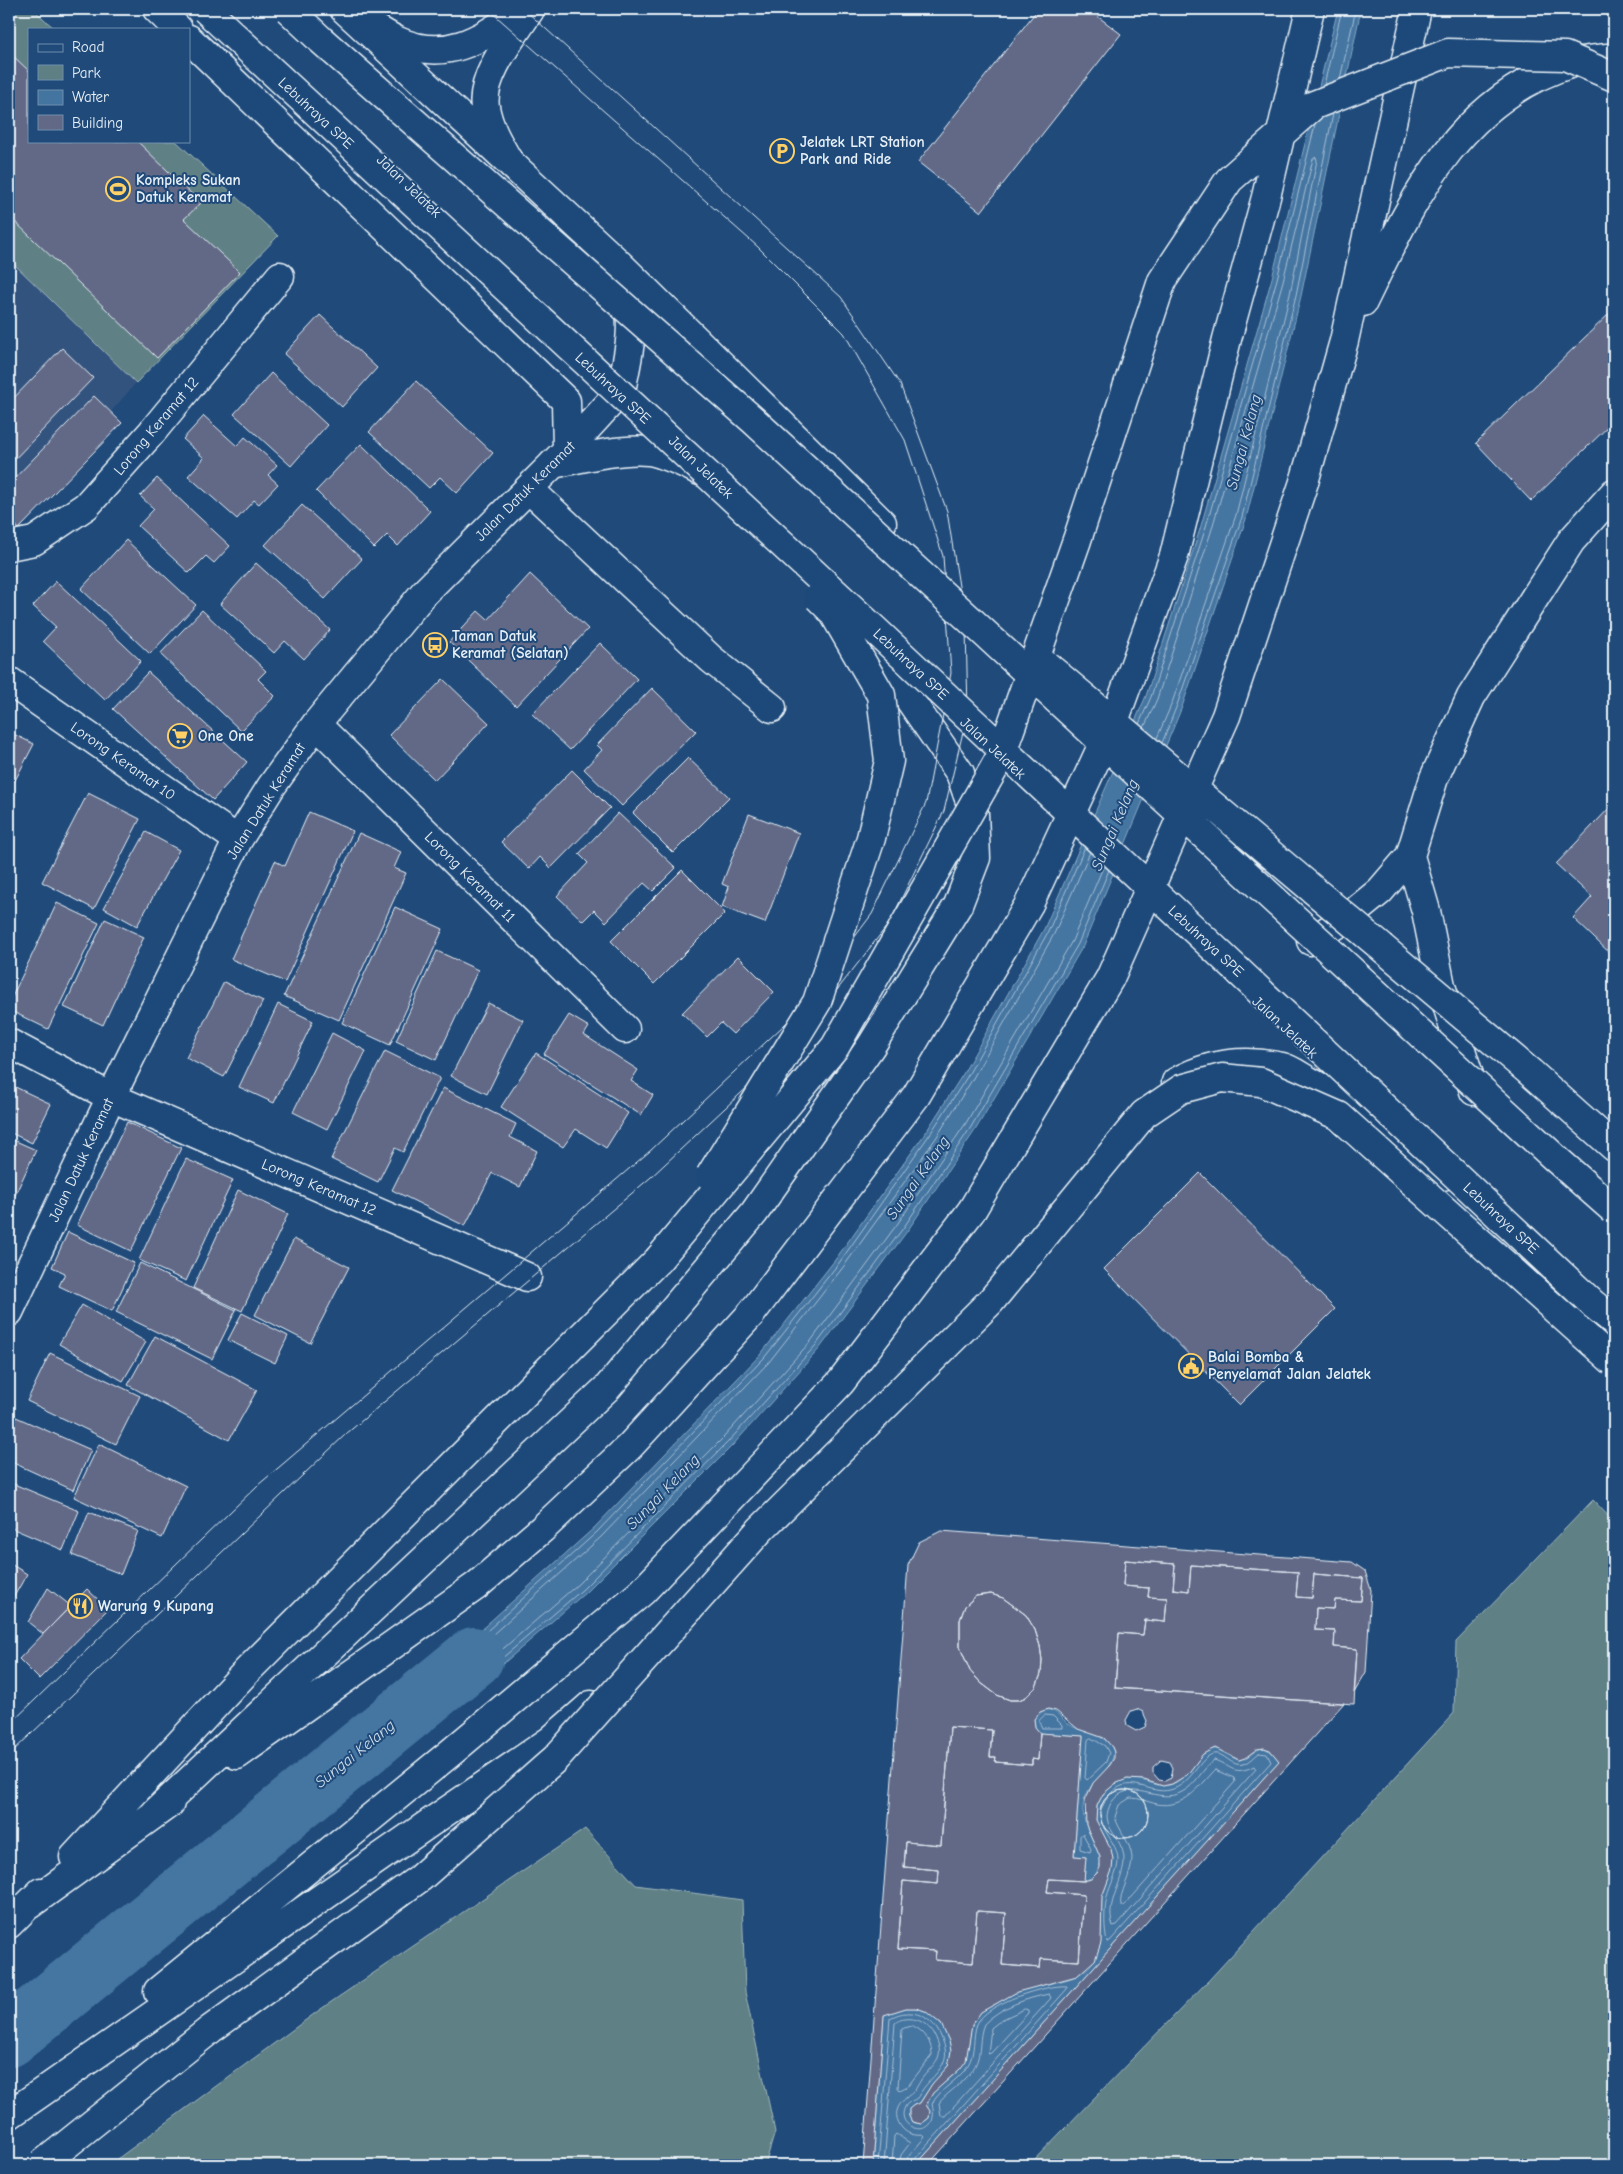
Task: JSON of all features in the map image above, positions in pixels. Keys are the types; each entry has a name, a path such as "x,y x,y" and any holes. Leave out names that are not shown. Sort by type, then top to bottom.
{"main road":[{"path":"157,9 177,28"},
{"name":"Lebuhraya SPE","path":"205,9 866,622 1565,1277 1614,1320"},
{"name":"Jalan Jelatek","path":"225,9 621,391 713,477 863,632 987,741 1228,974 1444,1176 1490,1223 1614,1336"},
{"path":"288,9 328,47 753,420 1531,1073 1614,1147"},
{"path":"345,10 399,41 429,49 455,48 484,35 524,9"},
{"path":"509,163 492,131 485,105 488,82 501,55 531,9"},
{"path":"30,1905 155,1813 476,1586 542,1529 630,1446 751,1314 916,1096 1029,904 1116,716 1171,565 1227,338 1266,197 1310,9"},
{"path":"9,2114 450,1754 642,1592 841,1382 966,1218 1110,978 1226,716 1305,479 1344,341 1417,9"},
{"path":"345,10 614,259 860,500 1034,681 1475,1093 1614,1218"},
{"path":"190,41 566,401 560,457 648,451 678,460 713,477"},
{"path":"9,1924 30,1905 246,1672 658,1260 835,1046 1000,758 1077,540 1162,281 1229,180 1314,106 1448,53 1565,56 1614,77"},
{"path":"1344,341 1405,216 1445,152 1484,111 1529,81 1574,62 1614,57"},
{"path":"283,83 833,612 881,695 889,760 871,838 816,1002 658,1260"},
{"path":"614,259 630,305 630,347 621,391"},
{"name":"Lorong Keramat 12","path":"9,546 34,541 86,506 152,432 280,276"},
{"name":"Jalan Datuk Keramat","path":"9,1312 111,1097 238,840 316,724 424,593 529,489 621,391"},
{"path":"753,420 1547,1152 1614,1210"},
{"path":"529,489 711,659 772,708"},
{"path":"1311,941 1347,918 1380,891 1410,856 1434,778 1472,698 1571,541 1614,493"},
{"path":"155,1813 608,1387 754,1213 871,1046 958,905 976,858 974,814 960,773 863,632"},
{"name":"Lorong Keramat 10","path":"9,681 238,840"},
{"name":"Lorong Keramat 11","path":"316,724 625,1030"},
{"path":"1410,856 1426,911 1442,986 1475,1093"},
{"name":"Lorong Keramat 12","path":"9,1043 111,1097 528,1277"},
{"path":"9,2114 558,1734 696,1612 817,1489 969,1317 1043,1219 1123,1120 1151,1096 1179,1080 1213,1066 1246,1062 1284,1068 1330,1093 1444,1176"},
{"path":"41,2165 211,2028 420,1878 555,1759 760,1530 991,1300 1144,1114 1181,1089 1222,1078 1261,1082 1339,1116 1614,1362"}],"shaded area":[{"path":"9,259 136,383 56,475 9,497"}],"green space":[{"name":"Kompleks Sukan Datuk Keramat","path":"9,9 33,9 54,28 28,28 28,142 177,142 278,236 136,383 9,259"},
{"path":"1593,1500 1614,1522 1614,2165 1029,2165 1209,1980 1454,1713 1456,1642"},
{"path":"585,1829 636,1885 742,1900 745,1992 775,2132 765,2165 109,2165 318,2011"}],"water":[{"path":"1338,9 1361,9 1301,296 1246,519 1182,707 1083,946 976,1129 908,1230 820,1348 732,1446 586,1592 430,1727 395,1695 465,1644 594,1528 760,1355 835,1260 926,1132 963,1074 1044,929 1146,696 1200,529 1272,278"},
{"path":"1044,1710 1055,1712 1074,1727 1101,1737 1110,1744 1114,1752 1108,1767 1092,1785 1084,1800 1084,1817 1101,1862 1095,1876 1084,1881 1086,1857 1074,1856 1083,1736 1040,1733 1035,1727 1034,1719"},
{"path":"1264,1748 1273,1753 1279,1761 916,2165 873,2165 884,2015 906,2008 922,2010 936,2019 947,2034 950,2042 950,2059 945,2069 920,2103 909,2110 912,2122 921,2124 929,2118 929,2100 932,2094 960,2068 964,2061 972,2025 980,2012 1017,1992 1059,1982 1080,1974 1095,1959 1100,1935 1102,1898 1100,1832 1096,1817 1099,1802 1108,1789 1120,1781 1128,1779 1165,1786 1169,1785 1182,1778 1198,1759 1209,1750 1219,1749 1239,1760"}],"building":[{"path":"1038,9 1088,9 1121,34 981,212 918,162"},
{"name":"Kompleks Sukan Datuk Keramat","path":"9,52 28,70 28,142 138,142 201,203 184,219 240,272 157,358 9,216"},
{"path":"1614,309 1614,421 1531,501 1476,443"},
{"path":"320,315 377,368 342,407 284,354"},
{"path":"62,348 93,378 9,465 9,403"},
{"path":"271,373 327,425 291,466 234,414"},
{"path":"416,381 493,453 457,493 440,477 429,488 369,432"},
{"path":"94,396 122,423 19,529 9,518 9,484"},
{"path":"204,416 237,446 245,437 277,465 268,475 278,484 259,504 254,500 237,519 188,476 204,458 183,439"},
{"path":"361,444 430,511 398,546 387,535 374,548 316,491"},
{"path":"157,478 230,546 214,563 206,556 189,573 138,526 154,509 140,496"},
{"path":"302,505 362,559 325,599 265,545"},
{"path":"126,540 196,605 150,654 81,589"},
{"path":"256,563 330,630 304,659 285,641 274,653 220,604"},
{"path":"530,574 588,629 516,706 449,642 478,611 488,620"},
{"path":"56,581 141,661 105,700 43,641 56,627 33,606"},
{"path":"202,610 266,671 258,679 275,696 241,731 160,654"},
{"path":"600,643 637,679 570,750 532,714"},
{"name":"One One","path":"148,672 247,762 213,800 113,709"},
{"path":"443,679 489,723 435,780 389,735"},
{"path":"652,688 696,731 622,806 584,769 602,750 597,745"},
{"path":"9,732 34,744 9,792"},
{"path":"688,758 729,797 673,853 633,813"},
{"path":"572,770 610,808 551,868 540,857 529,869 501,842"},
{"path":"88,793 140,819 94,909 42,882"},
{"path":"1614,803 1614,957 1573,918 1592,897 1556,864"},
{"path":"309,812 353,831 285,982 231,959 275,861 285,866"},
{"path":"618,813 676,868 653,891 644,883 606,922 594,910 583,921 557,896 588,863 579,854"},
{"path":"749,814 799,833 765,923 722,907 729,887 722,884"},
{"path":"146,832 179,850 137,926 104,908"},
{"path":"359,833 401,852 394,868 406,873 339,1020 284,996"},
{"path":"682,870 725,913 654,984 611,941"},
{"path":"57,903 99,923 48,1029 9,1010 9,1003"},
{"path":"395,907 443,929 390,1045 342,1023"},
{"path":"105,919 144,937 103,1025 64,1007"},
{"path":"437,951 478,970 436,1060 396,1041"},
{"path":"738,956 774,992 733,1034 721,1023 707,1037 682,1013"},
{"path":"224,982 263,1001 224,1077 186,1058"},
{"path":"488,1003 523,1020 487,1094 451,1076"},
{"path":"278,1004 313,1021 274,1103 239,1087"},
{"path":"569,1015 589,1027 584,1035 638,1070 631,1081 653,1095 641,1115 544,1054"},
{"path":"332,1033 366,1051 327,1129 293,1112"},
{"path":"385,1051 440,1078 403,1152 395,1148 378,1182 331,1159"},
{"path":"536,1053 628,1113 606,1148 576,1129 563,1147 501,1107"},
{"path":"9,1084 51,1104 32,1143 9,1132"},
{"path":"443,1088 516,1124 510,1137 537,1151 520,1187 492,1173 465,1226 392,1190"},
{"path":"127,1122 181,1148 131,1251 77,1225"},
{"path":"9,1138 36,1150 9,1208"},
{"path":"186,1159 233,1180 186,1281 139,1260"},
{"path":"1200,1173 1335,1309 1239,1405 1104,1269"},
{"path":"238,1190 288,1214 242,1311 193,1288"},
{"path":"68,1232 134,1263 112,1311 59,1286 65,1273 52,1267"},
{"path":"294,1239 349,1267 310,1343 255,1315"},
{"path":"140,1263 236,1310 212,1359 116,1312"},
{"path":"82,1305 146,1342 123,1381 59,1344"},
{"path":"242,1313 288,1336 275,1363 228,1340"},
{"path":"155,1336 257,1390 229,1440 128,1385"},
{"path":"50,1353 140,1396 116,1444 27,1401"},
{"path":"16,1417 91,1450 73,1490 9,1461 9,1433"},
{"path":"99,1444 186,1486 162,1538 74,1497"},
{"path":"9,1482 79,1511 63,1550 9,1527"},
{"path":"89,1512 138,1531 121,1574 72,1555"},
{"path":"941,1531 1352,1562 1365,1571 1371,1590 1366,1672 1354,1693 1357,1649 1334,1647 1335,1631 1315,1630 1316,1608 1334,1609 1335,1600 1361,1601 1363,1578 1314,1574 1312,1598 1296,1597 1298,1572 1191,1565 1189,1591 1173,1589 1175,1564 1125,1560 1123,1586 1149,1588 1148,1597 1167,1598 1165,1622 1145,1620 1143,1635 1119,1633 1115,1688 1344,1703 928,2165 916,2165 1279,1761 1270,1750 1264,1748 1257,1749 1239,1760 1215,1748 1203,1754 1187,1775 1172,1784 1163,1786 1144,1780 1127,1779 1115,1784 1103,1794 1097,1806 1096,1820 1111,1849 1113,1859 1112,1870 1102,1897 1101,1943 1095,1960 1077,1976 1017,1992 981,2012 972,2025 966,2061 960,2069 933,2093 926,2105 930,2111 929,2118 921,2124 912,2122 909,2116 909,2109 920,2103 932,2084 948,2066 951,2051 949,2041 941,2024 925,2011 916,2008 906,2008 884,2015 873,2165 863,2165 908,1565 919,1542","holes":["991,1594 1003,1598 1026,1615 1035,1630 1042,1660 1041,1674 1036,1687 1026,1697 1019,1700 1010,1700 997,1695 981,1683 970,1671 960,1647 960,1620 965,1606 976,1596","1048,1709 1056,1711 1078,1729 1104,1738 1114,1752 1114,1758 1110,1765 1093,1783 1085,1800 1086,1825 1100,1857 1098,1872 1091,1879 1084,1881 1049,1879 1047,1892 1084,1895 1079,1961 1041,1959 1040,1968 1002,1965 1006,1913 977,1911 973,1963 935,1960 936,1951 898,1949 903,1881 938,1884 939,1870 904,1867 906,1842 941,1845 950,1727 992,1730 990,1757 996,1757 995,1762 1032,1765 1032,1759 1038,1760 1040,1733 1035,1727 1034,1719 1040,1712","1137,1709 1143,1712 1147,1721 1145,1727 1136,1731 1127,1726 1126,1720 1131,1711","1161,1760 1170,1762 1173,1768 1171,1778 1165,1781 1159,1780 1153,1773 1153,1767"]},
{"path":"1125,1560 1175,1564 1173,1589 1189,1591 1191,1565 1298,1572 1296,1597 1312,1598 1314,1574 1363,1578 1361,1601 1335,1600 1334,1609 1316,1608 1315,1630 1335,1631 1334,1647 1357,1649 1354,1704 1115,1688 1119,1633 1143,1635 1145,1620 1165,1622 1167,1598 1148,1597 1149,1588 1123,1586"},
{"path":"9,1563 27,1574 9,1605"},
{"path":"48,1588 71,1606 43,1634 28,1622"},
{"path":"87,1589 108,1609 39,1679 19,1659"},
{"path":"991,1594 1003,1598 1026,1615 1035,1630 1040,1646 1041,1674 1036,1687 1026,1697 1019,1700 1010,1700 997,1695 981,1683 970,1671 960,1647 960,1620 965,1606 976,1596"},
{"path":"950,1727 992,1730 990,1757 996,1757 995,1762 1032,1765 1032,1759 1038,1760 1040,1733 1083,1736 1074,1856 1086,1857 1084,1881 1049,1879 1047,1892 1084,1895 1079,1961 1041,1959 1040,1968 1002,1965 1006,1913 977,1911 973,1963 935,1960 936,1951 898,1949 903,1881 938,1884 939,1870 904,1867 906,1842 941,1845"},
{"path":"1124,1790 1133,1792 1141,1797 1146,1805 1148,1814 1146,1823 1141,1831 1133,1836 1124,1838 1115,1836 1107,1831 1102,1823 1100,1814 1102,1805 1107,1797 1115,1792"},
{"path":"1124,1790 1133,1792 1141,1797 1146,1805 1148,1814 1146,1823 1141,1831 1133,1836 1124,1838 1115,1836 1107,1831 1102,1823 1100,1814 1102,1805 1107,1797 1115,1792"}],"waterway":[{"name":"Sungai Kelang","path":"9,2037 474,1657"}],"tram line":[{"path":"9,1725 257,1486 650,1151 800,1010 872,914 926,803 951,673 943,556 905,440 844,333 758,247 488,9"},
{"path":"9,1755 346,1434 650,1178 799,1039 890,922 944,811 968,711 966,630 947,511 900,384 841,297 524,9"}],"place":[{"name":"Jelatek LRT Station Park and Ride","path":"782,151"},
{"name":"Kompleks Sukan Datuk Keramat","path":"118,189"},
{"name":"Taman Datuk Keramat (Selatan)","path":"435,645"},
{"name":"One One","path":"180,736"},
{"name":"Balai Bomba & Penyelamat Jalan Jelatek","path":"1191,1366"},
{"name":"Warung 9 Kupang","path":"80,1606"}]}
